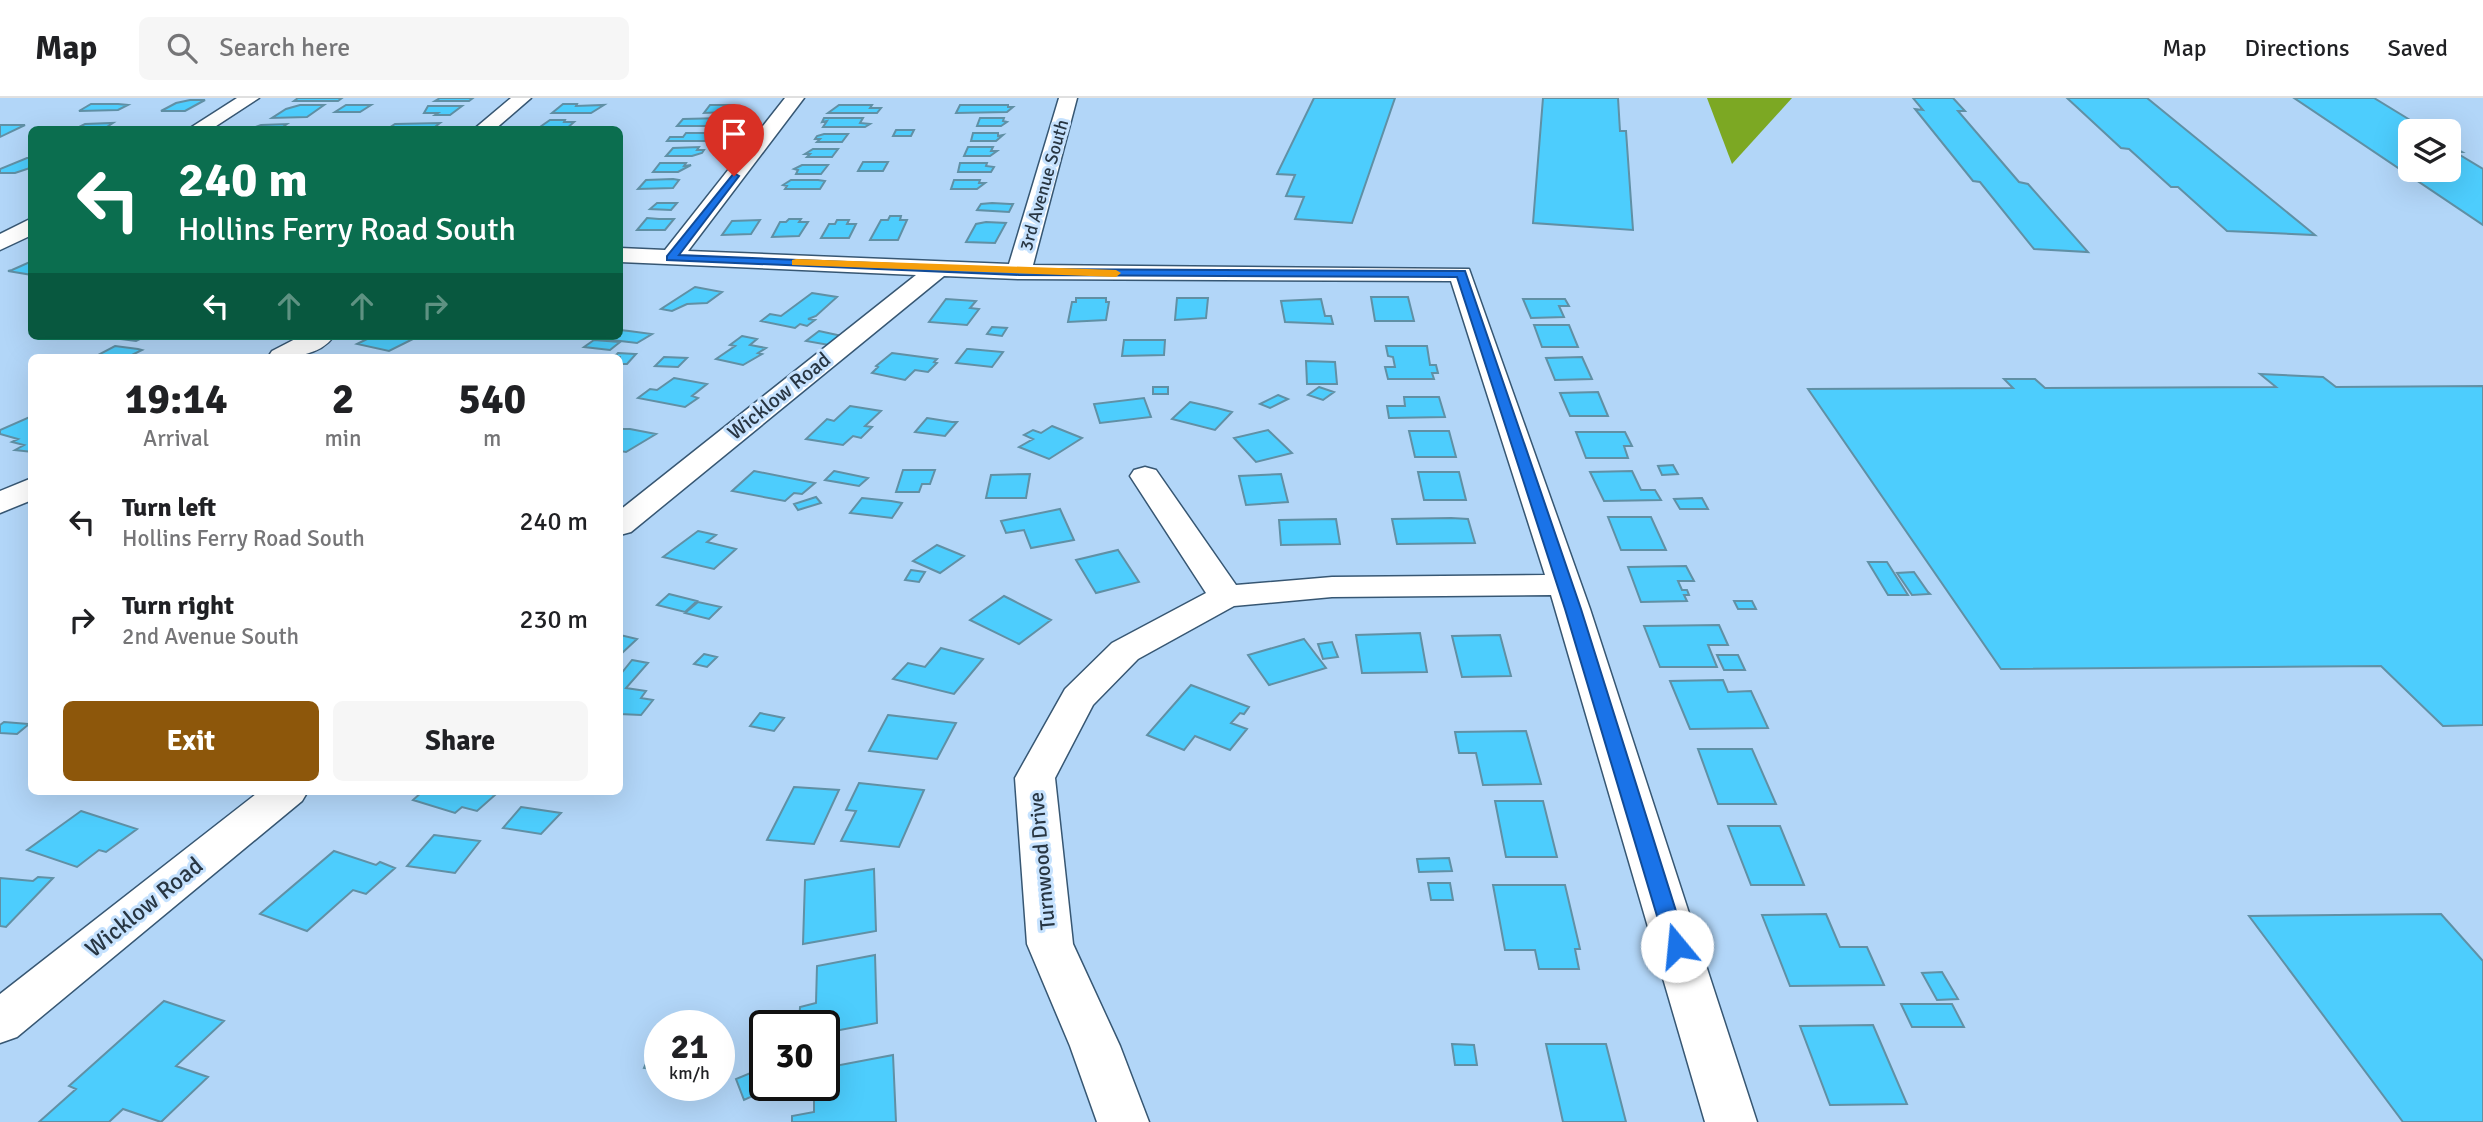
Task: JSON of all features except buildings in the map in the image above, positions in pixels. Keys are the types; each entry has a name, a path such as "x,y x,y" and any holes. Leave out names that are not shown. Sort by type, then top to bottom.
{"street":[{"path":"203,126 250,98"},
{"path":"487,126 522,98"},
{"path":"671,258 795,98"},
{"name":"3rd Avenue South","path":"1019,272 1068,98"},
{"path":"623,256 1019,272 1461,274 1565,585 1731,1122"},
{"name":"Wicklow Road","path":"623,523 939,268"},
{"path":"287,354 313,340"},
{"path":"1144,476 1226,596"},
{"path":"0,504 28,489"},
{"name":"Turnwood Drive","path":"1123,1122 1095,1046 1050,944 1034,778 1078,698 1125,652 1226,596 1332,587 1565,585"},
{"name":"Wicklow Road","path":"0,1022 283,795"}],"shaded area":[{"path":"1707,98 1792,98 1732,164"}],"slow traffic":[{"path":"796,263 1116,273"}],"route":[{"path":"734,176 671,258 1019,272 1461,274 1573,609 1677,946"}]}
